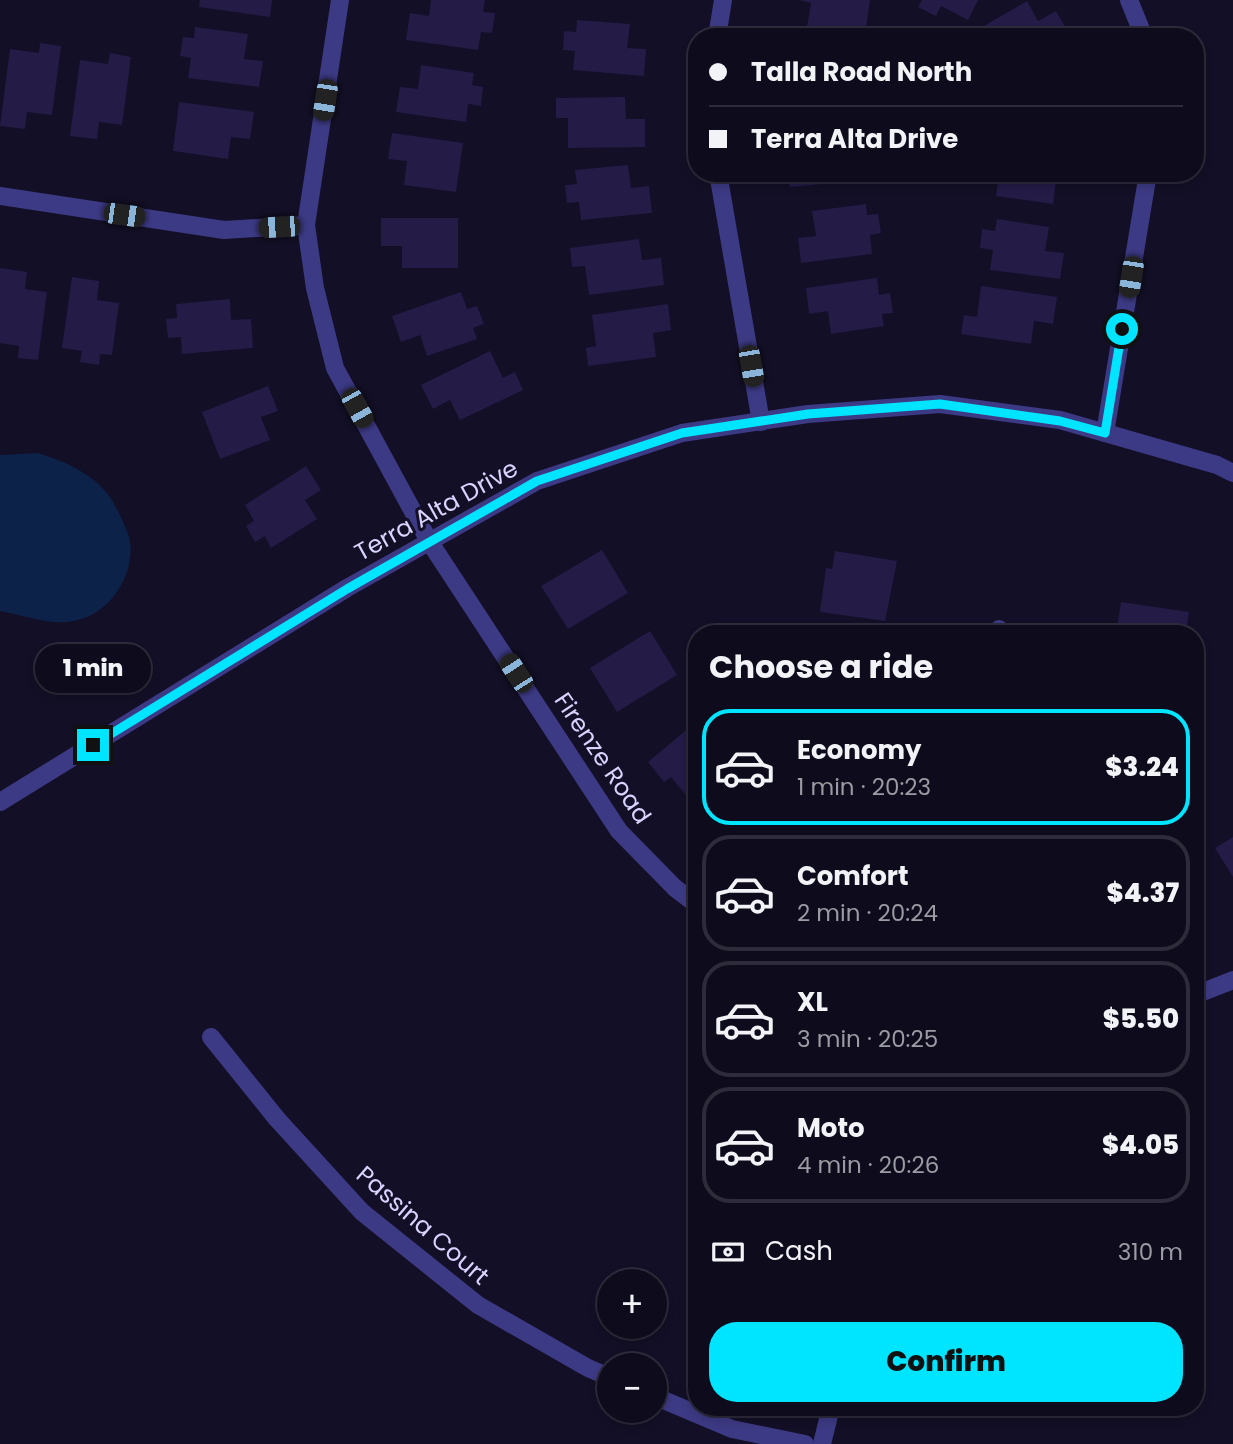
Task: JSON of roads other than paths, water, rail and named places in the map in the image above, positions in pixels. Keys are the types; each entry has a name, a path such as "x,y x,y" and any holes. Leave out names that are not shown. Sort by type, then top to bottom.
{"street":[{"name":"Firenze Road","path":"340,0 306,225 315,288 335,368 429,541 620,831 688,898"},
{"path":"719,28 723,0"},
{"path":"1129,0 1140,28"},
{"path":"720,182 761,422"},
{"path":"1105,433 1146,182"},
{"path":"0,197 224,230 306,225"},
{"name":"Terra Alta Drive","path":"0,802 429,541 537,481 682,433 808,414 940,404 1060,421 1217,465 1233,473"},
{"path":"1204,992 1233,981"},
{"name":"Passina Court","path":"211,1037 277,1119 362,1212 478,1305 597,1372"},
{"path":"667,1402 688,1410"},
{"path":"701,1416 732,1429 805,1444"},
{"path":"822,1444 829,1416"}],"water":[{"path":"38,453 78,469 95,481 110,497 130,541 128,567 117,592 98,611 74,621 46,621 0,611 0,455"}]}
